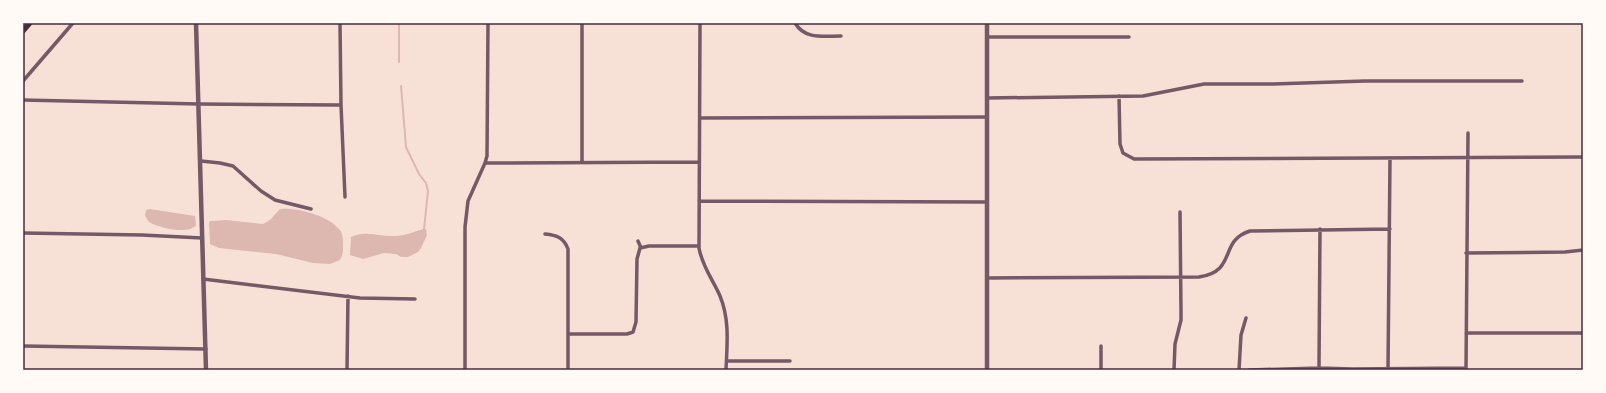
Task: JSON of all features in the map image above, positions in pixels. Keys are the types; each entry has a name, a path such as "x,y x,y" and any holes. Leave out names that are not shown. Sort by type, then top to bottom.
{"main road":[{"path":"23,31 30,23"}],"street":[{"path":"23,81 73,23"},
{"path":"196,23 206,370"},
{"path":"340,23 341,105 346,197"},
{"path":"465,370 465,227 468,201 485,163 488,144 488,23"},
{"path":"582,23 582,163"},
{"path":"700,23 698,246 702,262 719,294 725,311 727,326 726,370"},
{"path":"795,23 799,29 810,35 841,36"},
{"path":"987,23 987,370"},
{"path":"987,38 1129,37"},
{"path":"987,98 1148,95 1204,84 1273,84 1365,81 1522,81"},
{"path":"1119,96 1119,140 1121,148 1126,155 1139,159 1583,158"},
{"path":"23,100 199,104 341,105"},
{"path":"700,118 987,117"},
{"path":"1250,370 1319,368 1466,369 1468,133"},
{"path":"1388,369 1390,158"},
{"path":"201,162 220,163 233,166 261,191 275,200 311,209"},
{"path":"485,163 699,162"},
{"path":"699,201 987,202"},
{"path":"1174,370 1175,344 1181,320 1180,212"},
{"path":"987,278 1199,277 1213,274 1223,265 1231,245 1243,233 1250,231 1390,229"},
{"path":"1319,368 1320,230"},
{"path":"23,233 142,235 202,238"},
{"path":"545,234 556,235 568,249 568,370"},
{"path":"638,241 641,248"},
{"path":"633,332 636,322 636,258 638,251 641,248 649,246 698,246"},
{"path":"1466,253 1565,252 1583,250"},
{"path":"203,279 348,296 416,299"},
{"path":"348,296 348,370"},
{"path":"1239,370 1241,336 1246,318"},
{"path":"568,334 627,334 633,332"},
{"path":"633,332 637,335"},
{"path":"1466,333 1583,333"},
{"path":"23,346 206,349"},
{"path":"1101,346 1101,370"},
{"path":"727,361 790,361"}],"shaded area":[{"path":"150,209 195,216 196,225 187,230 174,230 155,225 149,222 145,216 146,210"},
{"path":"280,209 295,209 304,211 321,217 335,225 342,233 343,237 343,251 340,260 330,264 313,263 276,254 219,248 210,244 209,222 211,221 226,220 263,224 270,220"},
{"path":"426,229 427,235 421,248 418,252 408,257 384,253 363,259 350,255 351,237 356,235 367,234 399,236"}],"waterway":[{"path":"399,23 399,62"},
{"path":"401,86 406,147 419,174 426,183 428,191 424,229"}]}
